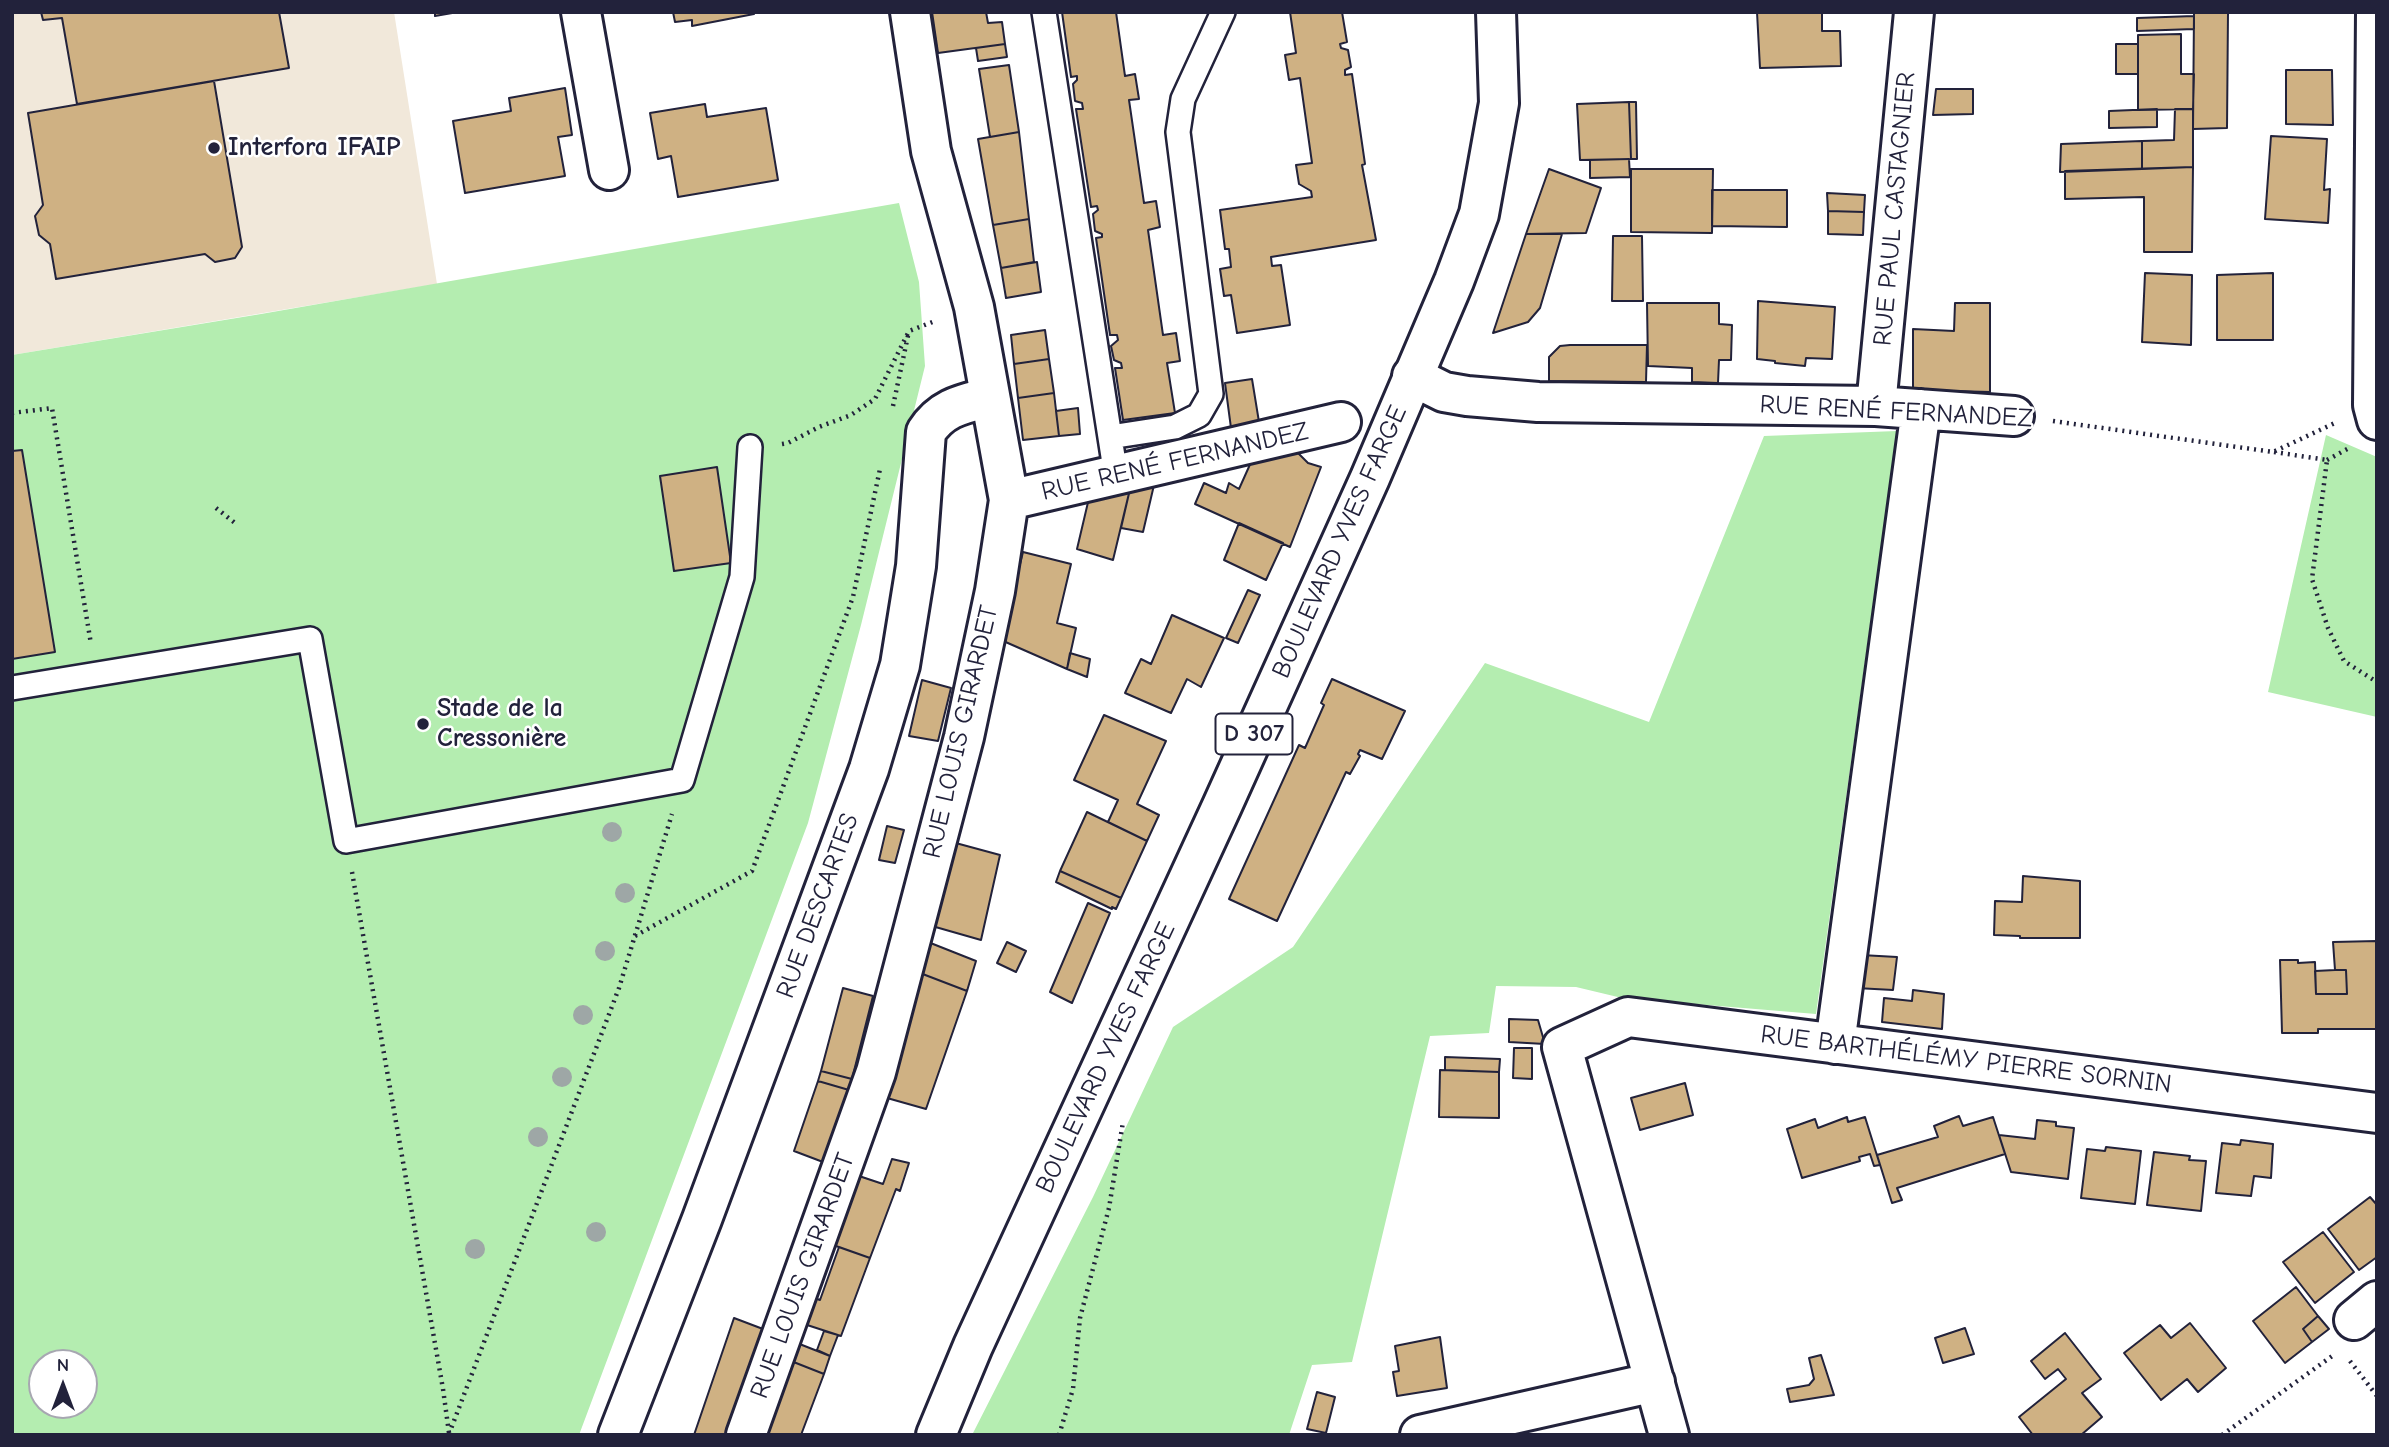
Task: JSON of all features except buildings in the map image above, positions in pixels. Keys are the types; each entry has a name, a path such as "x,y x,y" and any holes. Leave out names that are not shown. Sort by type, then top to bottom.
{"street":[{"path":"581,12 609,170"},
{"name":"RUE LOUIS GIRARDET","path":"747,1435 876,1072 964,737 995,591 1009,500 974,307 930,151 910,12"},
{"name":"BOULEVARD YVES FARGE","path":"936,1435 973,1346 1370,478 1454,281 1479,215 1499,103 1496,12"},
{"name":"RUE PAUL CASTAGNIER","path":"1876,406 1914,12"},
{"path":"2375,12 2375,412"},
{"name":"RUE RENÉ FERNANDEZ","path":"1412,376 1444,392 1538,402 1876,406 2014,416"},
{"name":"RUE DESCARTES","path":"618,1435 869,769 900,665 916,566 926,432 935,418 955,407 990,397"},
{"path":"1835,1044 1922,409"},
{"name":"RUE RENÉ FERNANDEZ","path":"1009,500 1341,422"},
{"name":"RUE BARTHÉLÉMY PIERRE SORNIN","path":"1655,1382 1562,1047 1628,1017 2377,1113"},
{"path":"1420,1435 1655,1382 1669,1435"}],"lane":[{"path":"1044,12 1116,476"},
{"path":"1110,437 1175,427 1199,415 1211,394 1178,132 1183,99 1223,12"},
{"path":"12,688 310,639 346,841 682,780 742,577 750,447"}],"path":[{"path":"750,447 788,443 851,415 876,399 908,331 974,307"},
{"path":"892,411 908,331"},
{"path":"12,414 52,408 96,675"},
{"path":"2273,452 2375,412"},
{"name":"RUE RENÉ FERNANDEZ","path":"2014,416 2327,460 2312,579 2328,628 2344,661 2377,682"},
{"path":"635,936 752,871 853,597 881,464"},
{"path":"216,508 235,523"},
{"path":"449,1434 619,988 682,780"},
{"path":"346,841 449,1434"},
{"path":"1059,1435 1073,1389 1080,1318 1109,1208 1125,1115"},
{"path":"2222,1435 2357,1324 2377,1396"}],"shaded area":[{"name":"Interfora IFAIP","path":"12,12 394,12 437,284 12,355"}],"green space":[{"name":"Stade de la Cressonière","path":"899,203 919,282 925,366 861,625 808,823 579,1435 12,1435 12,355"},
{"path":"1897,431 1816,1014 1622,998 1576,987 1496,986 1489,1033 1430,1036 1352,1362 1312,1365 1289,1435 972,1435 1093,1197 1173,1027 1293,947 1485,663 1649,722 1764,436"},
{"path":"2326,435 2377,457 2377,717 2268,692"}],"place":[{"name":"Interfora IFAIP","path":"214,148"},
{"name":"Stade de la Cressonière","path":"423,724"}]}
